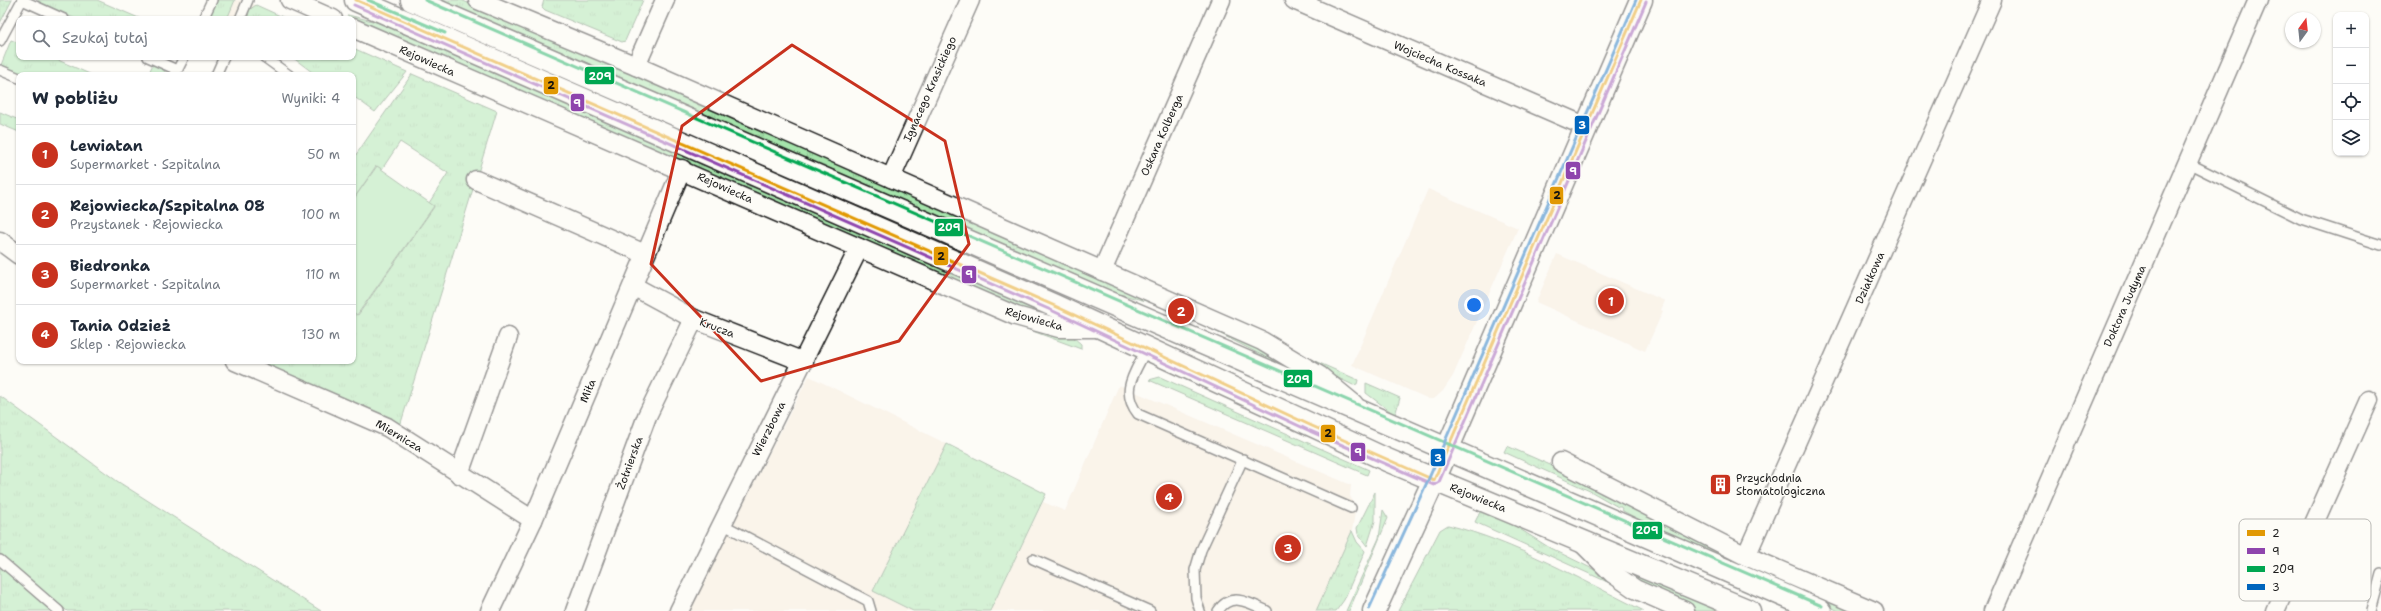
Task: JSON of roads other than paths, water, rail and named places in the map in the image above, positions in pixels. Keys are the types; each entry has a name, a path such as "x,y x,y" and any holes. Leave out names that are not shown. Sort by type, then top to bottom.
{"main road":[{"name":"Rejowiecka","path":"356,0 1147,348 1276,410 1434,480 1749,611"},
{"path":"412,0 1820,611"},
{"path":"1374,611 1434,480 1641,0"}],"street":[{"path":"290,0 326,16"},
{"path":"478,0 636,66 1262,341 1320,376 1367,414"},
{"path":"636,66 665,0"},
{"name":"Ignacego Krasickiego","path":"891,178 970,0"},
{"name":"Oskara Kolberga","path":"1102,271 1221,0"},
{"name":"Wojciecha Kossaka","path":"1294,0 1587,127"},
{"name":"Działkowa","path":"1746,556 1992,0"},
{"name":"Doktora Judyma","path":"1993,611 2258,0"},
{"name":"Rejowiecka","path":"356,29 468,80 682,169 1016,316 1059,328 1102,328"},
{"name":"Miła","path":"490,611 533,520 682,169"},
{"path":"476,180 645,254"},
{"path":"0,241 16,253"},
{"name":"Wierzbowa","path":"679,611 804,362 859,248"},
{"name":"Krucza","path":"633,286 694,319 804,362"},
{"name":"Żołnierska","path":"575,611 647,416 694,319"},
{"path":"459,474 508,337"},
{"name":"Miernicza","path":"240,364 381,429 459,474 533,520"},
{"path":"2316,519 2369,400"},
{"path":"1562,462 1746,556 1874,611"},
{"path":"1577,539 1591,550 1612,573 1635,588 1685,611"},
{"path":"2275,611 2279,601"}],"lane":[{"path":"0,39 22,0 57,16"},
{"path":"204,16 212,0"},
{"path":"241,16 248,0"},
{"path":"153,60 174,72"},
{"path":"176,72 182,60"},
{"path":"217,72 223,60"},
{"path":"268,60 285,72"},
{"path":"0,70 16,77"},
{"path":"2188,163 2301,219 2381,245"},
{"path":"1147,348 1128,390 1130,403 1138,414 1243,459 1351,508"},
{"path":"1200,611 1196,598 1195,570 1201,550 1243,459"},
{"path":"722,524 868,602 871,611"},
{"path":"1033,559 1150,611"},
{"path":"0,560 59,611"},
{"path":"2371,611 2381,574"},
{"path":"1218,611 1231,600 1242,599 1267,611"}],"place":[{"name":"Lewiatan","path":"1611,301"},
{"name":"Rejowiecka/Szpitalna 08","path":"1181,311"},
{"name":"Przychodnia Stomatologiczna","path":"1720,484"},
{"name":"Tania Odzież","path":"1169,497"},
{"name":"Biedronka","path":"1288,548"}]}
